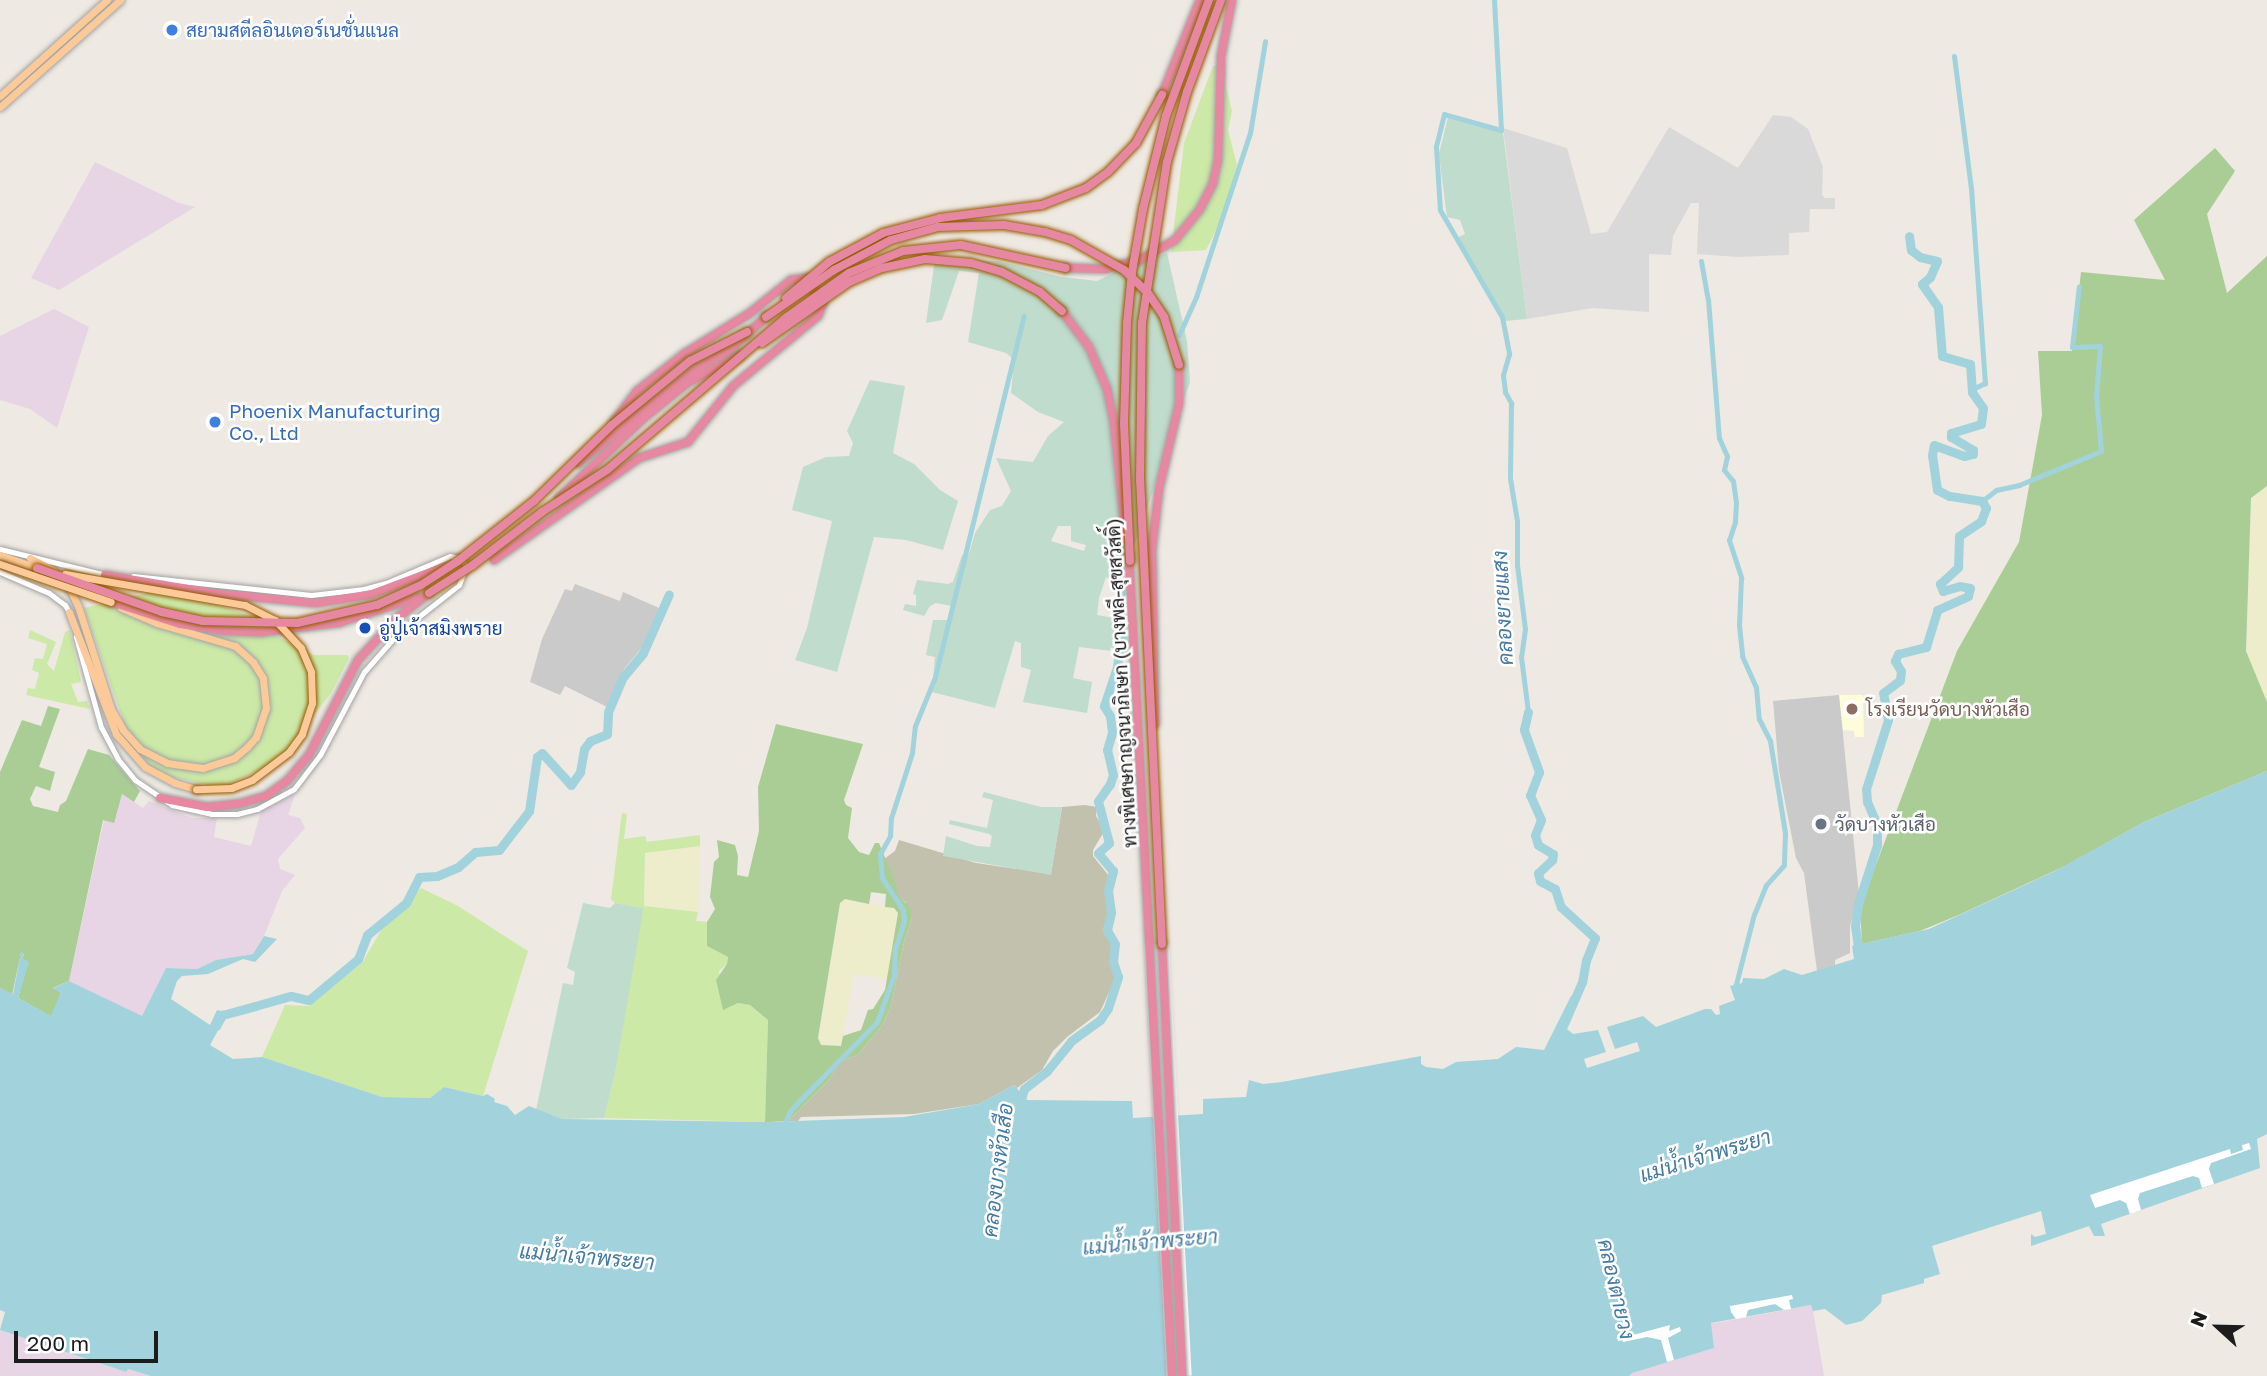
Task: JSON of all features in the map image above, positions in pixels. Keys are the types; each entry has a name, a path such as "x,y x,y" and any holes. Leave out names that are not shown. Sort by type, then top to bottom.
{"highway":[{"path":"37,568 162,612 203,621 262,625 317,621 377,605 421,585 458,561 696,369 729,350 829,262 883,233 940,218 1042,205 1072,195 1097,180 1128,153 1144,131 1200,0"},
{"name":"ทางพิเศษกาญจนาภิเษก (บางพลี-สุขสวัสดิ์)","path":"1172,1376 1124,424 1127,323 1132,271 1143,209 1166,116 1209,0"},
{"name":"ทางพิเศษกาญจนาภิเษก (บางพลี-สุขสวัสดิ์)","path":"1182,1376 1140,481 1142,323 1167,162 1187,92 1221,0"},
{"path":"542,512 607,470 825,287 849,273 903,251 961,245 1066,268 1094,271 1120,267 1164,248 1193,220 1213,183 1219,149 1221,56 1232,0"},
{"path":"766,317 861,254 891,240 938,227 972,224 1025,228 1071,240 1124,270 1148,293 1171,330 1181,384 1159,489 1152,549 1154,784"},
{"path":"160,798 207,807 238,804 266,796 287,781 309,755 358,660 396,619 542,512 687,383 784,330 849,282 896,264 925,259 955,260 986,267 1028,284 1071,321 1089,347 1102,375 1114,423 1130,561"},
{"path":"494,560 639,458 688,442 733,386 818,316 823,303 807,278 797,277 737,322 694,346 637,391 612,425"},
{"path":"567,471 612,425 690,361 747,332"},
{"path":"105,575 212,593 293,602 338,600 382,591 458,561"},
{"path":"111,602 161,620 202,628 271,632 338,624 429,593"}],"main road":[{"path":"0,96 107,0"},
{"path":"0,107 120,0"},
{"path":"0,555 37,568 112,585 245,605 275,620 301,648 311,672 312,702 302,734 289,752 252,780 231,788 196,789 174,783 145,767 116,734 69,612"},
{"path":"0,564 111,602 150,621 235,646 253,662 263,678 266,698 264,717 256,737 247,747 218,765 185,767 152,757 130,740 111,709 74,594 57,573 30,558"}],"street":[{"path":"0,549 105,575 311,595 386,583 450,556 460,558 466,566 459,585 399,632 364,672 320,755 294,789 257,809 237,814 190,811 160,798 135,780 118,759 101,727 69,612 49,593 0,572"}],"shaded area":[{"path":"1773,115 1791,117 1808,129 1823,167 1822,195 1825,198 1835,198 1835,209 1810,209 1809,232 1789,233 1789,255 1738,257 1697,254 1699,203 1691,203 1673,236 1671,255 1649,254 1649,312 1593,308 1527,319 1503,128 1567,148 1591,234 1607,232 1669,127 1738,168"},
{"path":"1448,117 1503,133 1527,319 1505,321 1457,238 1465,234 1460,220 1447,217 1439,154"},
{"path":"95,162 179,203 195,207 59,290 31,278"},
{"path":"1167,253 1187,341 1190,382 1120,587 1106,577 1099,598 1097,615 1126,620 1128,653 1079,647 1073,678 1092,682 1087,713 1023,702 1031,670 1021,667 1021,643 1015,641 995,708 932,692 935,657 926,655 933,620 949,620 952,606 936,603 930,606 924,616 903,610 905,604 916,606 916,595 913,594 917,580 948,584 953,582 962,555 969,554 975,533 990,510 1002,506 1011,491 996,458 1033,462 1048,436 1064,422 1038,412 1011,393 1014,360 1006,353 968,342 979,273 959,271 942,320 926,323 935,259 998,261 1062,277 1097,281 1121,269","holes":["1058,526 1071,526 1071,541 1086,545 1084,551 1051,541"]},
{"path":"54,309 89,327 57,428 30,409 0,400 0,336"},
{"path":"870,380 905,386 893,453 914,464 940,490 958,501 943,550 906,540 874,537 837,672 795,660 807,628 832,521 792,510 803,467 826,457 849,456 853,443 847,431"},
{"path":"2267,486 2267,702 2246,651 2251,498"},
{"path":"575,584 620,601 623,592 659,608 645,644 624,669 607,707 565,686 560,695 530,682 542,639 565,589 572,591"},
{"name":"โรงเรียนวัดบางหัวเสือ","path":"1839,695 1863,695 1864,737 1855,737 1854,731 1843,730"},
{"name":"วัดบางหัวเสือ","path":"1839,695 1859,894 1850,926 1850,953 1835,960 1835,965 1817,971 1804,873 1796,858 1779,771 1773,701"},
{"path":"984,792 1041,807 1062,807 1051,875 943,856 946,836 977,846 990,847 992,836 989,834 949,824 950,820 987,828 993,800 982,797"},
{"path":"122,794 143,808 149,801 192,818 217,818 214,837 251,846 261,811 295,794 288,815 300,818 305,828 278,859 280,869 295,875 282,891 264,936 253,954 216,960 197,969 166,968 143,1016 137,1016 69,981 104,820"},
{"path":"1062,807 1097,807 1096,816 1105,830 1093,850 1093,856 1109,876 1105,894 1109,909 1103,930 1113,945 1111,958 1116,977 1100,1012 1053,1051 1042,1070 1017,1088 1014,1085 979,1104 914,1114 801,1117 798,1121 788,1121 829,1080 840,1061 858,1055 883,1024 891,1006 904,942 912,918 905,902 896,894 884,859 895,851 899,840 976,863 1051,874"},
{"path":"700,846 698,912 644,906 645,853"},
{"path":"845,899 894,908 898,913 892,962 887,979 854,974 841,1046 820,1045 818,1038 840,903"},
{"path":"583,903 610,908 615,903 643,908 643,911 616,1069 604,1118 562,1119 536,1110 563,983 573,985 575,972 567,968"},
{"path":"1812,1305 1824,1376 1629,1376 1631,1373 1714,1348 1710,1324"},
{"path":"0,1330 126,1372 128,1369 151,1376 0,1376"}],"green space":[{"path":"1226,64 1226,87 1232,111 1228,130 1237,165 1222,219 1206,250 1171,252 1184,143 1213,66"},
{"path":"2215,148 2235,171 2207,214 2227,293 2267,256 2267,486 2251,498 2246,651 2267,702 2267,771 2144,822 2065,866 1961,914 1920,931 1862,944 1860,907 1957,651 2019,542 2042,415 2038,351 2072,351 2081,272 2165,280 2134,220"},
{"path":"152,592 205,601 251,616 278,637 314,655 347,655 349,658 331,693 278,762 220,788 155,773 130,740 84,608"},
{"path":"30,630 56,642 47,664 54,671 65,632 70,630 81,682 71,684 78,702 87,701 90,709 26,695 28,688 35,689 39,673 32,670 35,658 43,659 47,644 28,638"},
{"path":"48,706 60,709 39,767 55,772 50,791 36,786 30,799 33,806 58,812 60,805 66,801 88,749 109,755 140,791 134,802 122,794 114,823 103,820 69,981 53,988 61,992 52,1017 18,998 28,962 22,959 24,954 21,953 12,995 0,988 0,772 22,720 41,726"},
{"path":"776,724 863,744 844,800 846,805 852,808 848,838 859,852 869,855 875,843 879,843 898,889 897,894 911,909 912,918 904,942 891,1006 883,1024 858,1055 840,1061 829,1080 788,1121 765,1122 768,1020 750,1005 738,1003 723,1010 716,980 727,964 728,957 707,946 707,922 715,909 710,897 714,862 719,857 717,840 735,845 738,856 737,875 748,877 759,831 758,787","holes":["871,892 886,894 885,907 894,908 898,913 885,990 873,1009 868,1010 861,1030 843,1036 841,1046 821,1045 818,1038 840,903 845,899 869,904"]},
{"path":"622,813 627,814 624,839 645,836 647,842 700,835 700,846 645,853 644,906 698,912 696,921 707,922 707,946 728,957 727,964 719,971 724,1009 738,1003 750,1005 768,1020 765,1122 604,1118 616,1069 642,908 615,903 611,899"},
{"path":"421,888 458,906 528,951 483,1096 444,1087 430,1098 382,1097 262,1057 285,1005 309,1006 362,963 386,922"}],"water":[{"path":"2267,771 2267,1134 2257,1139 2260,1168 2101,1224 2105,1236 2094,1236 2089,1226 2031,1246 2031,1234 2035,1237 2046,1234 2041,1211 1932,1246 1940,1274 1924,1279 1924,1283 1882,1295 1881,1303 1862,1321 1846,1325 1825,1309 1813,1311 1811,1305 1711,1323 1714,1348 1629,1376 151,1376 128,1369 126,1372 0,1330 5,1312 0,1310 0,988 13,994 21,952 24,953 22,959 29,962 18,998 51,1016 61,992 52,989 69,981 142,1016 166,968 197,969 216,960 253,954 264,936 277,939 255,962 243,959 208,974 182,976 177,981 171,999 210,1025 217,1010 221,1011 221,1025 210,1045 233,1059 262,1057 382,1097 430,1098 444,1087 483,1096 487,1094 495,1099 494,1102 507,1106 515,1115 529,1106 562,1119 770,1122 904,1117 979,1104 1014,1085 1027,1100 1132,1101 1133,1118 1203,1114 1203,1099 1246,1097 1249,1080 1263,1084 1282,1082 1421,1056 1421,1064 1426,1067 1443,1069 1456,1062 1498,1059 1516,1047 1544,1050 1571,996 1576,997 1567,1016 1567,1029 1573,1034 1598,1030 1606,1052 1584,1059 1587,1068 1640,1051 1637,1042 1615,1049 1607,1027 1643,1016 1656,1027 1705,1009 1711,1009 1716,1015 1720,1014 1719,1006 1735,1000 1730,986 1742,983 1743,978 1764,979 1784,969 1802,975 1854,959 1852,946 1929,929 2055,871 2144,822"}],"pier":[{"path":"1169,943 1192,1375 1167,1376 1144,944"},
{"path":"2249,1143 2251,1149 2211,1163 2209,1169 2214,1184 2202,1188 2199,1178 2193,1176 2140,1193 2138,1199 2141,1210 2130,1214 2126,1203 2120,1200 2095,1208 2090,1195 2230,1149 2231,1154 2243,1150 2242,1145"},
{"path":"1792,1295 1793,1299 1789,1300 1791,1309 1784,1310 1775,1304 1748,1310 1746,1317 1736,1319 1731,1312 1730,1306"},
{"path":"1670,1325 1669,1331 1680,1327 1681,1331 1668,1338 1674,1360 1667,1362 1661,1340 1647,1337 1623,1342 1622,1338"}],"waterway":[{"name":"คลองยายแสง","path":"1494,0 1501,130 1444,114 1436,147 1440,210 1502,317 1509,354 1503,375 1505,392 1511,403 1510,478 1517,521 1517,565 1525,629 1521,657 1528,712"},
{"path":"1179,335 1196,297 1250,133 1265,41"},
{"path":"1954,56 1971,188 1985,383 1972,389"},
{"path":"1859,954 1855,926 1858,904 1877,845 1877,825 1867,802 1866,789 1888,720 1883,693 1900,680 1901,671 1895,661 1898,654 1926,647 1937,610 1968,596 1970,588 1960,586 1943,591 1940,584 1958,567 1959,536 1981,521 1986,508 1982,501 1949,496 1937,490 1932,455 1934,445 1964,456 1973,454 1973,450 1951,437 1951,433 1981,424 1983,408 1972,392 1970,364 1942,356 1938,307 1922,284 1930,277 1937,261 1920,257 1911,250 1909,236"},
{"path":"1701,261 1708,299 1719,438 1727,456 1724,470 1733,481 1736,502 1735,522 1729,540 1741,578 1739,625 1742,656 1756,687 1759,719 1770,741 1785,833 1784,865 1766,885 1754,914 1735,988"},
{"path":"1982,501 1996,490 2019,485 2101,451 2096,396 2100,346 2072,347 2079,286"},
{"path":"784,1125 790,1111 877,1022 894,975 895,949 904,921 903,910 882,878 880,854 890,836 891,818 912,753 915,726 935,677 1024,316"},
{"name":"คลองบางหัวเสือ","path":"1020,1103 1024,1089 1047,1071 1071,1041 1100,1020 1108,1008 1118,977 1113,962 1115,944 1107,930 1111,912 1108,891 1113,871 1098,853 1109,843 1098,801 1113,775 1107,750 1112,732 1110,716 1104,706 1117,667 1121,640 1120,587"},
{"path":"216,1026 222,1015 291,996 309,1000 358,959 367,935 406,903 419,877 437,876 458,867 475,852 499,850 529,811 537,757 542,753 571,785 580,772 584,749 590,741 607,734 608,712 623,677 643,653 669,594"},
{"name":"คลองยายแสง","path":"1528,712 1524,730 1539,772 1530,795 1541,820 1535,835 1538,845 1553,854 1552,860 1538,873 1540,881 1555,889 1561,907 1595,938 1586,960 1582,982 1563,1026"}],"place":[{"name":"สยามสตีลอินเตอร์เนชั่นแนล","path":"172,30"},
{"name":"Phoenix Manufacturing Co., Ltd","path":"215,422"},
{"name":"อู่ปู่เจ้าสมิงพราย","path":"365,628"},
{"name":"โรงเรียนวัดบางหัวเสือ","path":"1852,709"},
{"name":"วัดบางหัวเสือ","path":"1821,824"}],"water label":[{"name":"แม่น้ำเจ้าพระยา","path":"1705,1155"},
{"name":"แม่น้ำเจ้าพระยา","path":"1150,1241"},
{"name":"แม่น้ำเจ้าพระยา","path":"587,1256"},
{"name":"คลองตายวง","path":"1617,1289"}]}
